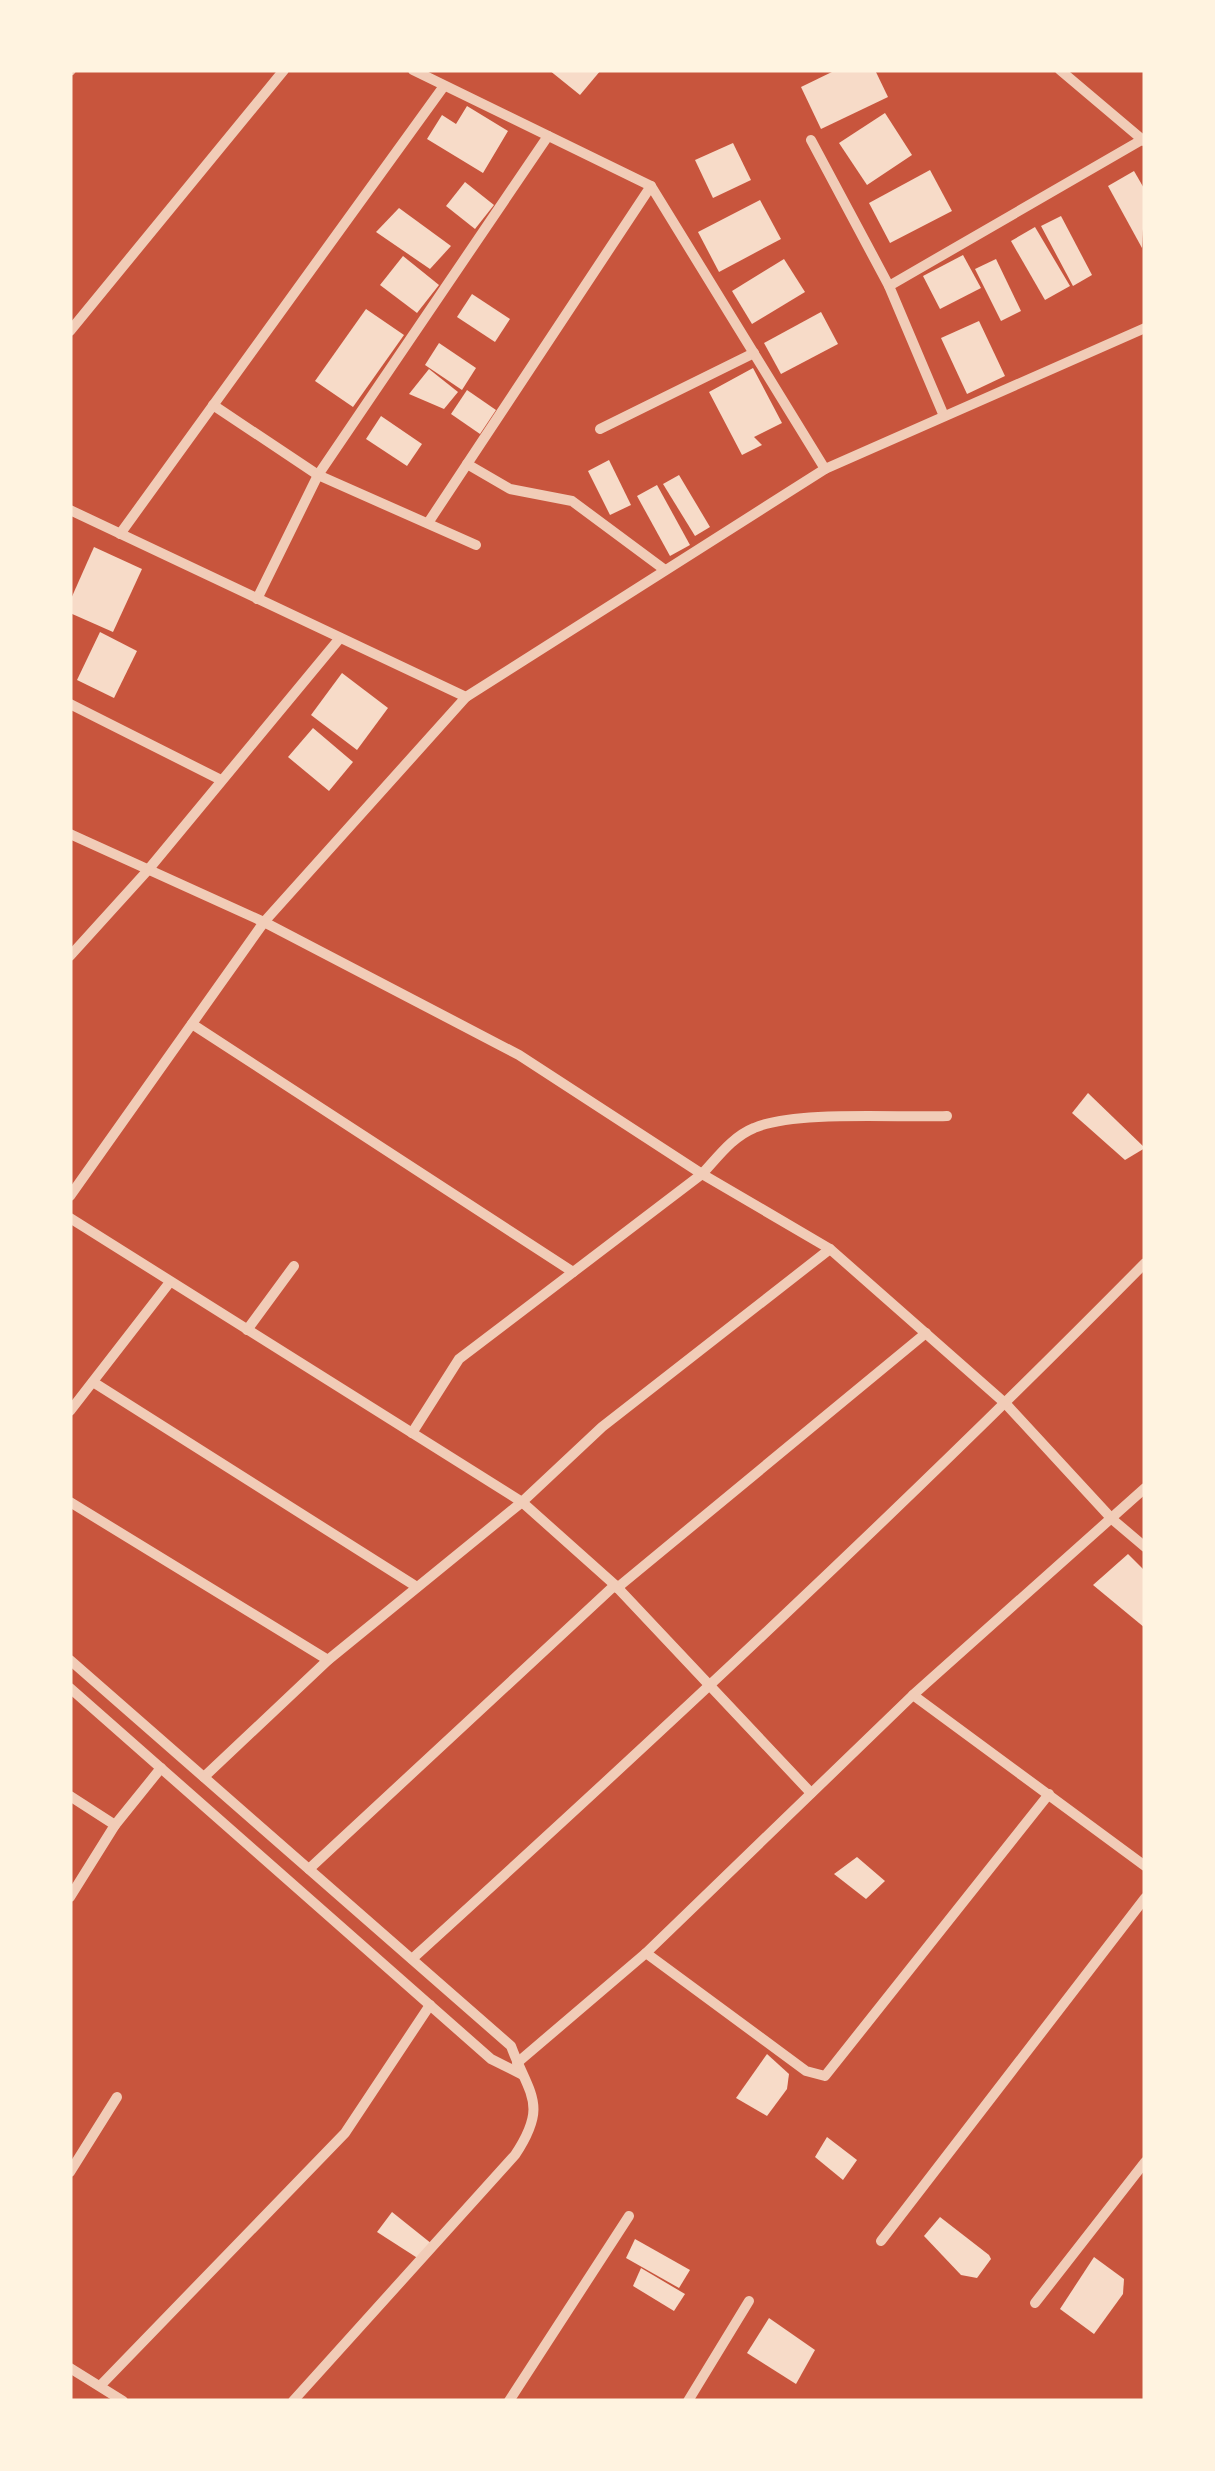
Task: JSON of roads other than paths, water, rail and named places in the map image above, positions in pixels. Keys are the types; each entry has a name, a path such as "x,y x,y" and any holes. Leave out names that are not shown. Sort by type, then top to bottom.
{"street":[{"path":"70,332 284,70"},
{"path":"413,70 651,186 825,469"},
{"path":"889,286 1144,140 1060,70"},
{"path":"120,534 444,86"},
{"path":"258,599 318,475 548,136"},
{"path":"811,140 889,286 944,416"},
{"path":"428,524 651,186"},
{"path":"70,1196 75,1179 264,922 466,697 825,469 1145,328"},
{"path":"600,429 754,353"},
{"path":"214,405 318,475 476,544"},
{"path":"467,464 510,489 572,501 665,570"},
{"path":"70,510 466,697"},
{"path":"70,525 84,517"},
{"path":"70,956 148,870 340,638"},
{"path":"70,704 222,780"},
{"path":"70,834 264,922 519,1055 702,1174 830,1249 1006,1404 1112,1519 1145,1547"},
{"path":"192,1024 573,1272"},
{"path":"412,1434 459,1358 702,1174 735,1139 768,1122 947,1116"},
{"path":"70,1218 522,1502 616,1586 812,1793"},
{"path":"204,1777 328,1660 522,1502 602,1427 830,1249"},
{"path":"412,1958 710,1688 1006,1404 1145,1263"},
{"path":"247,1330 294,1266"},
{"path":"70,1411 170,1282"},
{"path":"309,1869 616,1586 926,1333"},
{"path":"93,1382 417,1587"},
{"path":"519,2068 531,2051 646,1953 913,1695 1145,1488"},
{"path":"70,1502 328,1660"},
{"path":"70,1660 511,2046 536,2105 532,2124 515,2154 293,2401"},
{"path":"70,1688 490,2058 519,2068"},
{"path":"913,1695 1145,1866"},
{"path":"70,1897 115,1826 160,1768"},
{"path":"646,1953 806,2071 824,2076 1049,1794"},
{"path":"70,1796 115,1826"},
{"path":"881,2241 1145,1898"},
{"path":"100,2386 345,2133 430,2005"},
{"path":"70,2172 117,2097"},
{"path":"1035,2303 1145,2162"},
{"path":"508,2401 629,2216"},
{"path":"688,2401 749,2301"},
{"path":"70,2368 123,2401"}]}
